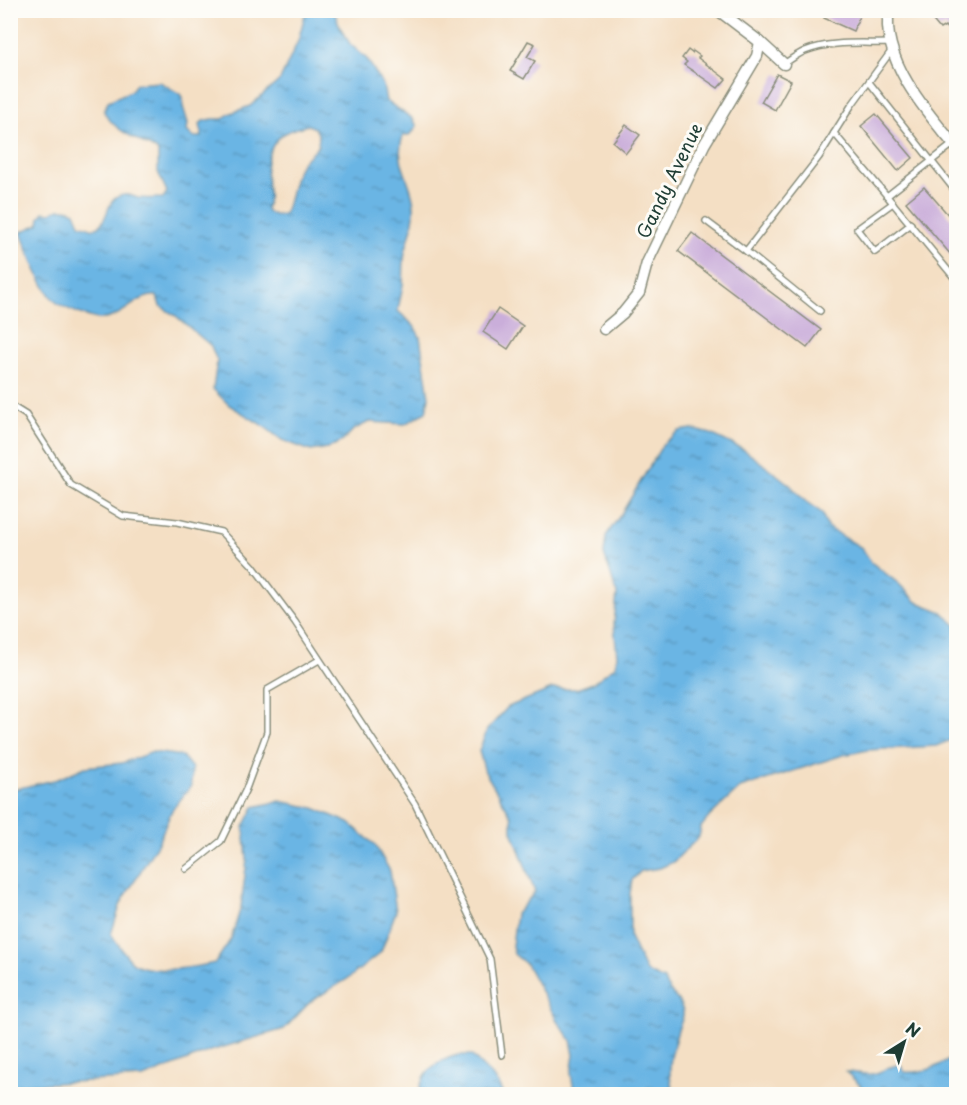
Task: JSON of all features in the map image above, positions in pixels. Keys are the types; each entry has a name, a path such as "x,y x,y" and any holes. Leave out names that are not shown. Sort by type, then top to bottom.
{"street":[{"path":"718,10 760,42 784,64"},
{"path":"889,10 888,30 897,62 927,113 955,145"},
{"name":"Gandy Avenue","path":"604,329 623,313 639,292 647,263 704,145 757,56 760,42"}],"lane":[{"path":"784,64 803,51 834,44 892,46"},
{"path":"746,251 792,194 892,46"},
{"path":"869,82 957,192"},
{"path":"834,133 957,280"},
{"path":"887,196 955,145"},
{"path":"893,203 857,229 875,252 910,224"},
{"path":"706,221 820,311"},
{"path":"10,405 26,416 71,485 123,516 177,522 221,532 253,566 295,622 415,804 490,959 502,1055"},
{"path":"186,869 221,841 246,789 267,732 267,690 318,660"}],"water":[{"path":"306,11 334,11 350,44 367,59 383,85 386,101 412,118 417,126 411,134 403,136 400,154 413,197 414,212 405,252 398,311 414,326 420,337 429,397 426,412 405,424 369,422 353,430 343,441 328,448 311,451 282,440 229,405 213,389 217,361 211,346 176,316 160,306 157,296 146,297 116,315 103,319 86,316 56,302 41,280 21,232 39,224 44,212 51,213 63,209 75,212 80,224 94,229 103,221 113,200 118,197 130,195 138,198 163,198 167,192 158,172 158,151 128,135 109,119 104,112 108,101 131,91 136,84 160,82 180,94 188,123 187,131 193,137 202,137 200,124 203,121 223,119 229,114 250,106 280,80 298,41","holes":["308,125 315,128 319,136 318,146 298,170 284,214 275,215 267,212 266,166 273,145 282,135 291,130"]},
{"path":"692,429 711,434 744,450 767,467 822,513 827,527 862,548 871,562 917,602 942,612 956,625 956,738 936,746 868,750 843,755 740,788 710,816 701,827 699,837 673,862 660,868 641,871 632,880 630,937 646,972 664,980 668,989 680,1003 683,1012 670,1062 670,1077 674,1094 564,1094 574,1090 571,1074 574,1055 571,1040 558,1022 526,964 514,954 512,946 516,914 535,892 512,831 512,817 485,772 479,751 487,730 508,707 552,689 576,689 593,683 615,666 617,656 614,624 617,594 604,554 606,536 663,444 679,431"},
{"path":"153,752 182,756 192,768 191,786 172,810 158,843 121,903 111,934 132,962 144,967 164,970 215,963 231,939 241,907 247,859 244,827 254,807 280,801 314,808 349,823 375,845 390,871 396,911 381,952 349,978 311,1001 284,1029 210,1051 143,1078 18,1085 11,1094 11,790 58,779 85,767 122,763"},
{"path":"458,1055 471,1055 496,1080 503,1094 419,1094 423,1079 431,1068 443,1060"},
{"path":"956,1056 956,1094 864,1094 860,1085 846,1072 872,1074 901,1065 904,1072 919,1072 938,1066"}],"building":[{"path":"827,10 862,10 853,31 824,18"},
{"path":"924,10 957,10 957,27 950,32 945,26 940,29"},
{"path":"528,41 535,44 527,57 535,61 524,79 510,71"},
{"path":"688,50 700,56 698,58 726,79 718,88 684,65 687,62 682,58"},
{"path":"777,74 791,81 775,110 761,102"},
{"path":"876,114 913,158 898,171 861,126"},
{"path":"626,125 640,135 626,153 613,142"},
{"path":"924,187 957,225 957,262 906,202"},
{"path":"692,233 821,330 807,348 678,251"},
{"path":"498,309 523,326 508,349 483,332"}]}
